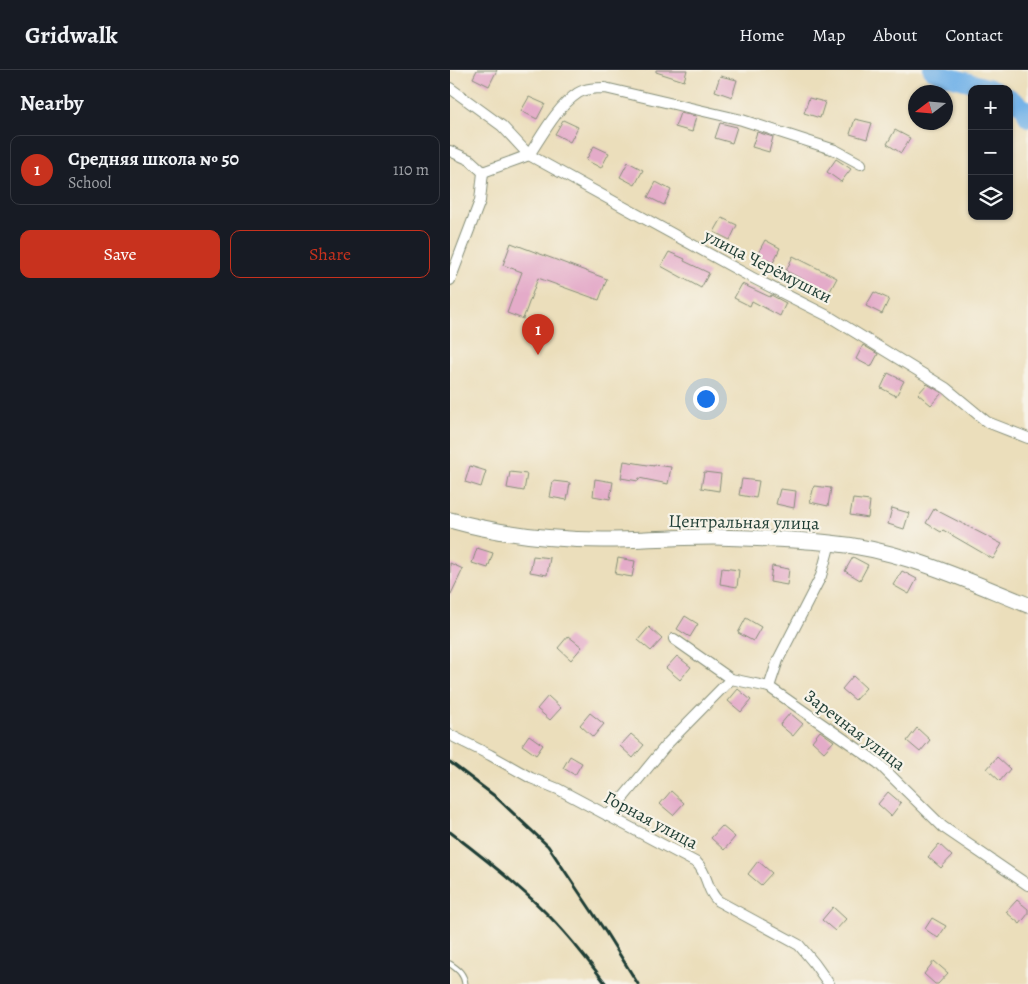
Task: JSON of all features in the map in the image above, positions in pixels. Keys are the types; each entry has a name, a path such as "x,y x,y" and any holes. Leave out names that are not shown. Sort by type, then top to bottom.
{"street":[{"name":"улица Черёмушки","path":"450,88 502,126 529,155 751,277 830,317 946,388 987,422 1028,438"},
{"path":"483,172 529,155 561,109 579,93 592,88 605,88 742,120 835,150 861,164"},
{"path":"450,151 470,160 483,172"},
{"path":"450,280 480,201 483,172"},
{"name":"Центральная улица","path":"450,520 518,535 567,539 713,537 830,543 874,549 914,560 1028,605"},
{"path":"769,687 778,660 820,576 830,543"},
{"name":"Заречная улица","path":"674,639 731,679 769,687 878,763 942,827 1028,886"},
{"path":"608,816 668,743 731,679"},
{"name":"Горная улица","path":"450,735 531,778 558,789 697,863 702,868 707,879 711,895 718,901 799,945 814,962 829,984"}],"lane":[{"path":"450,964 458,969 464,977 465,984"}],"building":[{"path":"477,70 497,70 489,86 473,78"},
{"path":"656,70 687,70 684,81 656,72"},
{"path":"720,76 737,80 732,97 715,91"},
{"path":"529,97 545,104 537,119 521,111"},
{"path":"809,98 825,102 820,118 804,113"},
{"path":"680,113 696,116 692,132 675,127"},
{"path":"855,119 872,123 867,139 850,134"},
{"path":"563,120 578,127 570,142 555,134"},
{"path":"720,123 737,127 732,143 715,138"},
{"path":"895,130 910,138 901,153 887,144"},
{"path":"757,132 773,137 769,152 752,147"},
{"path":"594,146 609,153 601,168 586,160"},
{"path":"836,159 851,169 841,182 827,172"},
{"path":"628,162 643,170 635,185 620,177"},
{"path":"656,182 671,190 664,205 648,197"},
{"path":"722,218 737,225 730,240 714,232"},
{"path":"765,240 780,248 773,263 757,255"},
{"path":"511,243 607,279 599,300 538,278 523,319 507,313 522,272 503,265"},
{"path":"669,252 709,273 701,288 661,266"},
{"path":"793,256 837,278 829,293 786,271"},
{"path":"742,284 786,303 780,316 752,301 750,306 734,298"},
{"path":"874,292 889,299 882,314 866,306"},
{"path":"863,345 878,354 871,367 856,359"},
{"path":"888,373 904,381 896,396 881,388"},
{"path":"927,384 942,393 931,405 918,394"},
{"path":"624,461 671,467 668,484 639,478 638,481 621,478"},
{"path":"470,466 486,471 481,487 465,482"},
{"path":"510,472 527,474 524,491 507,488"},
{"path":"704,472 721,474 719,491 701,488"},
{"path":"595,479 613,482 610,499 593,496"},
{"path":"742,479 759,481 756,498 739,495"},
{"path":"553,481 570,483 567,500 550,497"},
{"path":"814,486 831,488 828,506 810,502"},
{"path":"780,489 796,491 794,508 776,504"},
{"path":"853,499 870,501 868,518 850,515"},
{"path":"892,508 909,513 904,529 888,524"},
{"path":"934,509 1002,544 993,559 943,530 941,532 926,523"},
{"path":"477,548 493,553 488,568 472,563"},
{"path":"533,556 550,558 547,575 530,572"},
{"path":"853,557 868,565 860,580 845,571"},
{"path":"618,558 635,561 632,577 615,574"},
{"path":"450,563 463,569 450,596"},
{"path":"772,566 789,569 787,585 770,582"},
{"path":"722,568 739,570 737,587 720,584"},
{"path":"902,571 917,579 909,594 893,585"},
{"path":"685,616 698,624 690,637 677,629"},
{"path":"746,618 761,627 753,641 738,633"},
{"path":"649,627 662,639 651,651 638,640"},
{"path":"568,636 582,647 571,660 558,648"},
{"path":"677,656 691,667 680,680 666,668"},
{"path":"853,676 866,688 855,700 842,689"},
{"path":"738,689 751,700 741,712 728,701"},
{"path":"548,696 561,708 550,720 537,709"},
{"path":"590,713 604,724 593,737 580,725"},
{"path":"790,713 803,724 793,736 780,725"},
{"path":"917,728 930,740 920,752 907,741"},
{"path":"820,731 834,741 824,752 812,741"},
{"path":"631,734 644,745 633,758 620,746"},
{"path":"529,735 543,745 536,755 522,745"},
{"path":"570,756 582,763 575,775 563,768"},
{"path":"997,757 1010,769 1000,781 987,769"},
{"path":"671,791 684,803 673,815 660,804"},
{"path":"888,792 901,803 891,816 878,804"},
{"path":"722,826 735,837 724,850 711,838"},
{"path":"939,844 952,856 941,868 928,857"},
{"path":"758,861 772,873 761,885 748,874"},
{"path":"1017,900 1028,909 1028,914 1020,924 1006,912"},
{"path":"833,907 846,919 835,931 822,920"},
{"path":"932,918 946,926 938,938 925,929"},
{"path":"934,961 948,973 938,984 935,984 924,974"}],"waterway":[{"path":"932,70 979,85"},
{"path":"1013,100 1024,108 1028,118"}],"railway":[{"path":"450,762 496,797 548,846 638,984"},
{"path":"450,832 522,890 544,911 569,937 606,984"}],"place":[{"name":"Средняя школа № 50","path":"538,355"}]}
